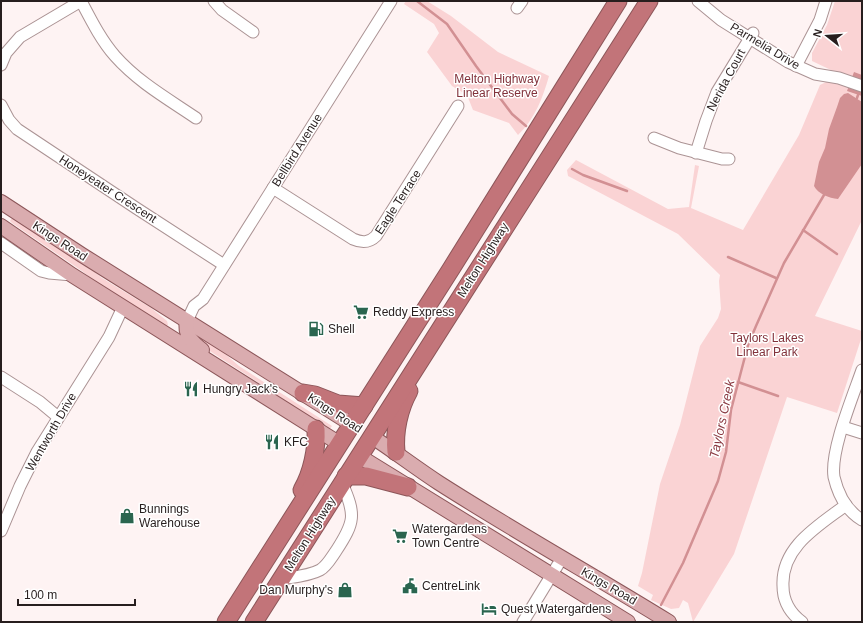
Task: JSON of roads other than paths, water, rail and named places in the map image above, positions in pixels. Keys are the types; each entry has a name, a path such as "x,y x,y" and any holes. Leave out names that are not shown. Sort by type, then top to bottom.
{"highway":[{"name":"Melton Highway","path":"226,622 353,424 618,1"},
{"name":"Melton Highway","path":"254,622 477,269 649,1"},
{"path":"396,452 395,439 403,402 450,326 477,269"},
{"path":"303,393 315,395 338,404 364,406"},
{"name":"Kings Road","path":"353,424 371,436"},
{"path":"286,529 299,496 309,476 315,445 316,429"},
{"name":"Kings Road","path":"340,444 359,456"},
{"path":"344,479 366,476 408,487"}],"main road":[{"name":"Kings Road","path":"6,206 82,256 353,424"},
{"path":"6,206 6,217 10,224 74,268 95,289"},
{"name":"Kings Road","path":"1,226 72,275 340,444"},
{"path":"82,256 112,280 170,319 176,328 177,341"},
{"path":"189,322 186,330 192,342 246,377 254,390"},
{"name":"Kings Road","path":"371,436 438,482 564,560 669,622"},
{"name":"Kings Road","path":"359,456 628,622"}],"street":[{"path":"1,65 6,53 20,37 81,1 106,43 129,70 143,82 196,118"},
{"path":"214,1 222,10 253,32"},
{"name":"Bellbird Avenue","path":"189,322 194,306 203,299 391,1"},
{"name":"Parmelia Drive","path":"698,1 722,20 798,63 862,86"},
{"path":"798,63 820,20 826,1"},
{"name":"Nerida Court","path":"696,153 717,92 751,36"},
{"name":"Honeyeater Crescent","path":"1,105 9,120 17,129 224,265"},
{"name":"Eagle Terrace","path":"273,188 353,239 364,242 372,240 376,236 458,106"},
{"path":"654,138 678,148 729,159"},
{"path":"1,243 41,271 72,275"},
{"name":"Wentworth Drive","path":"1,531 5,511 20,486 37,452 109,337 120,325 126,309"},
{"path":"862,370 836,453 834,476 846,505 862,520"},
{"path":"1,377 60,414"},
{"path":"843,427 862,433"},
{"path":"281,579 319,570 327,563 339,546 350,528 352,518 344,479"},
{"path":"802,622 796,618 790,610 784,598 782,578 786,562 798,544 810,532 846,505"},
{"path":"530,622 564,560"},
{"path":"523,622 554,577"}],"waterway":[{"path":"417,1 447,24 512,114 526,126"},
{"path":"572,169 583,175 627,191"},
{"name":"Taylors Creek","path":"661,605 683,563 718,481 726,452 731,410 748,345 784,263 824,195"},
{"path":"803,230 837,254"},
{"path":"728,257 776,278"},
{"path":"738,382 778,396"}],"place":[{"name":"Reddy Express","path":"361,312"},
{"name":"Shell","path":"316,329"},
{"name":"Hungry Jack's","path":"191,389"},
{"name":"KFC","path":"272,442"},
{"name":"Bunnings Warehouse","path":"127,516"},
{"name":"Watergardens Town Centre","path":"400,536"},
{"name":"CentreLink","path":"410,586"},
{"name":"Dan Murphy's","path":"345,590"},
{"name":"Quest Watergardens","path":"489,609"}],"park label":[{"name":"Melton Highway Linear Reserve","path":"497,86"},
{"name":"Taylors Lakes Linear Park","path":"767,345"}]}
